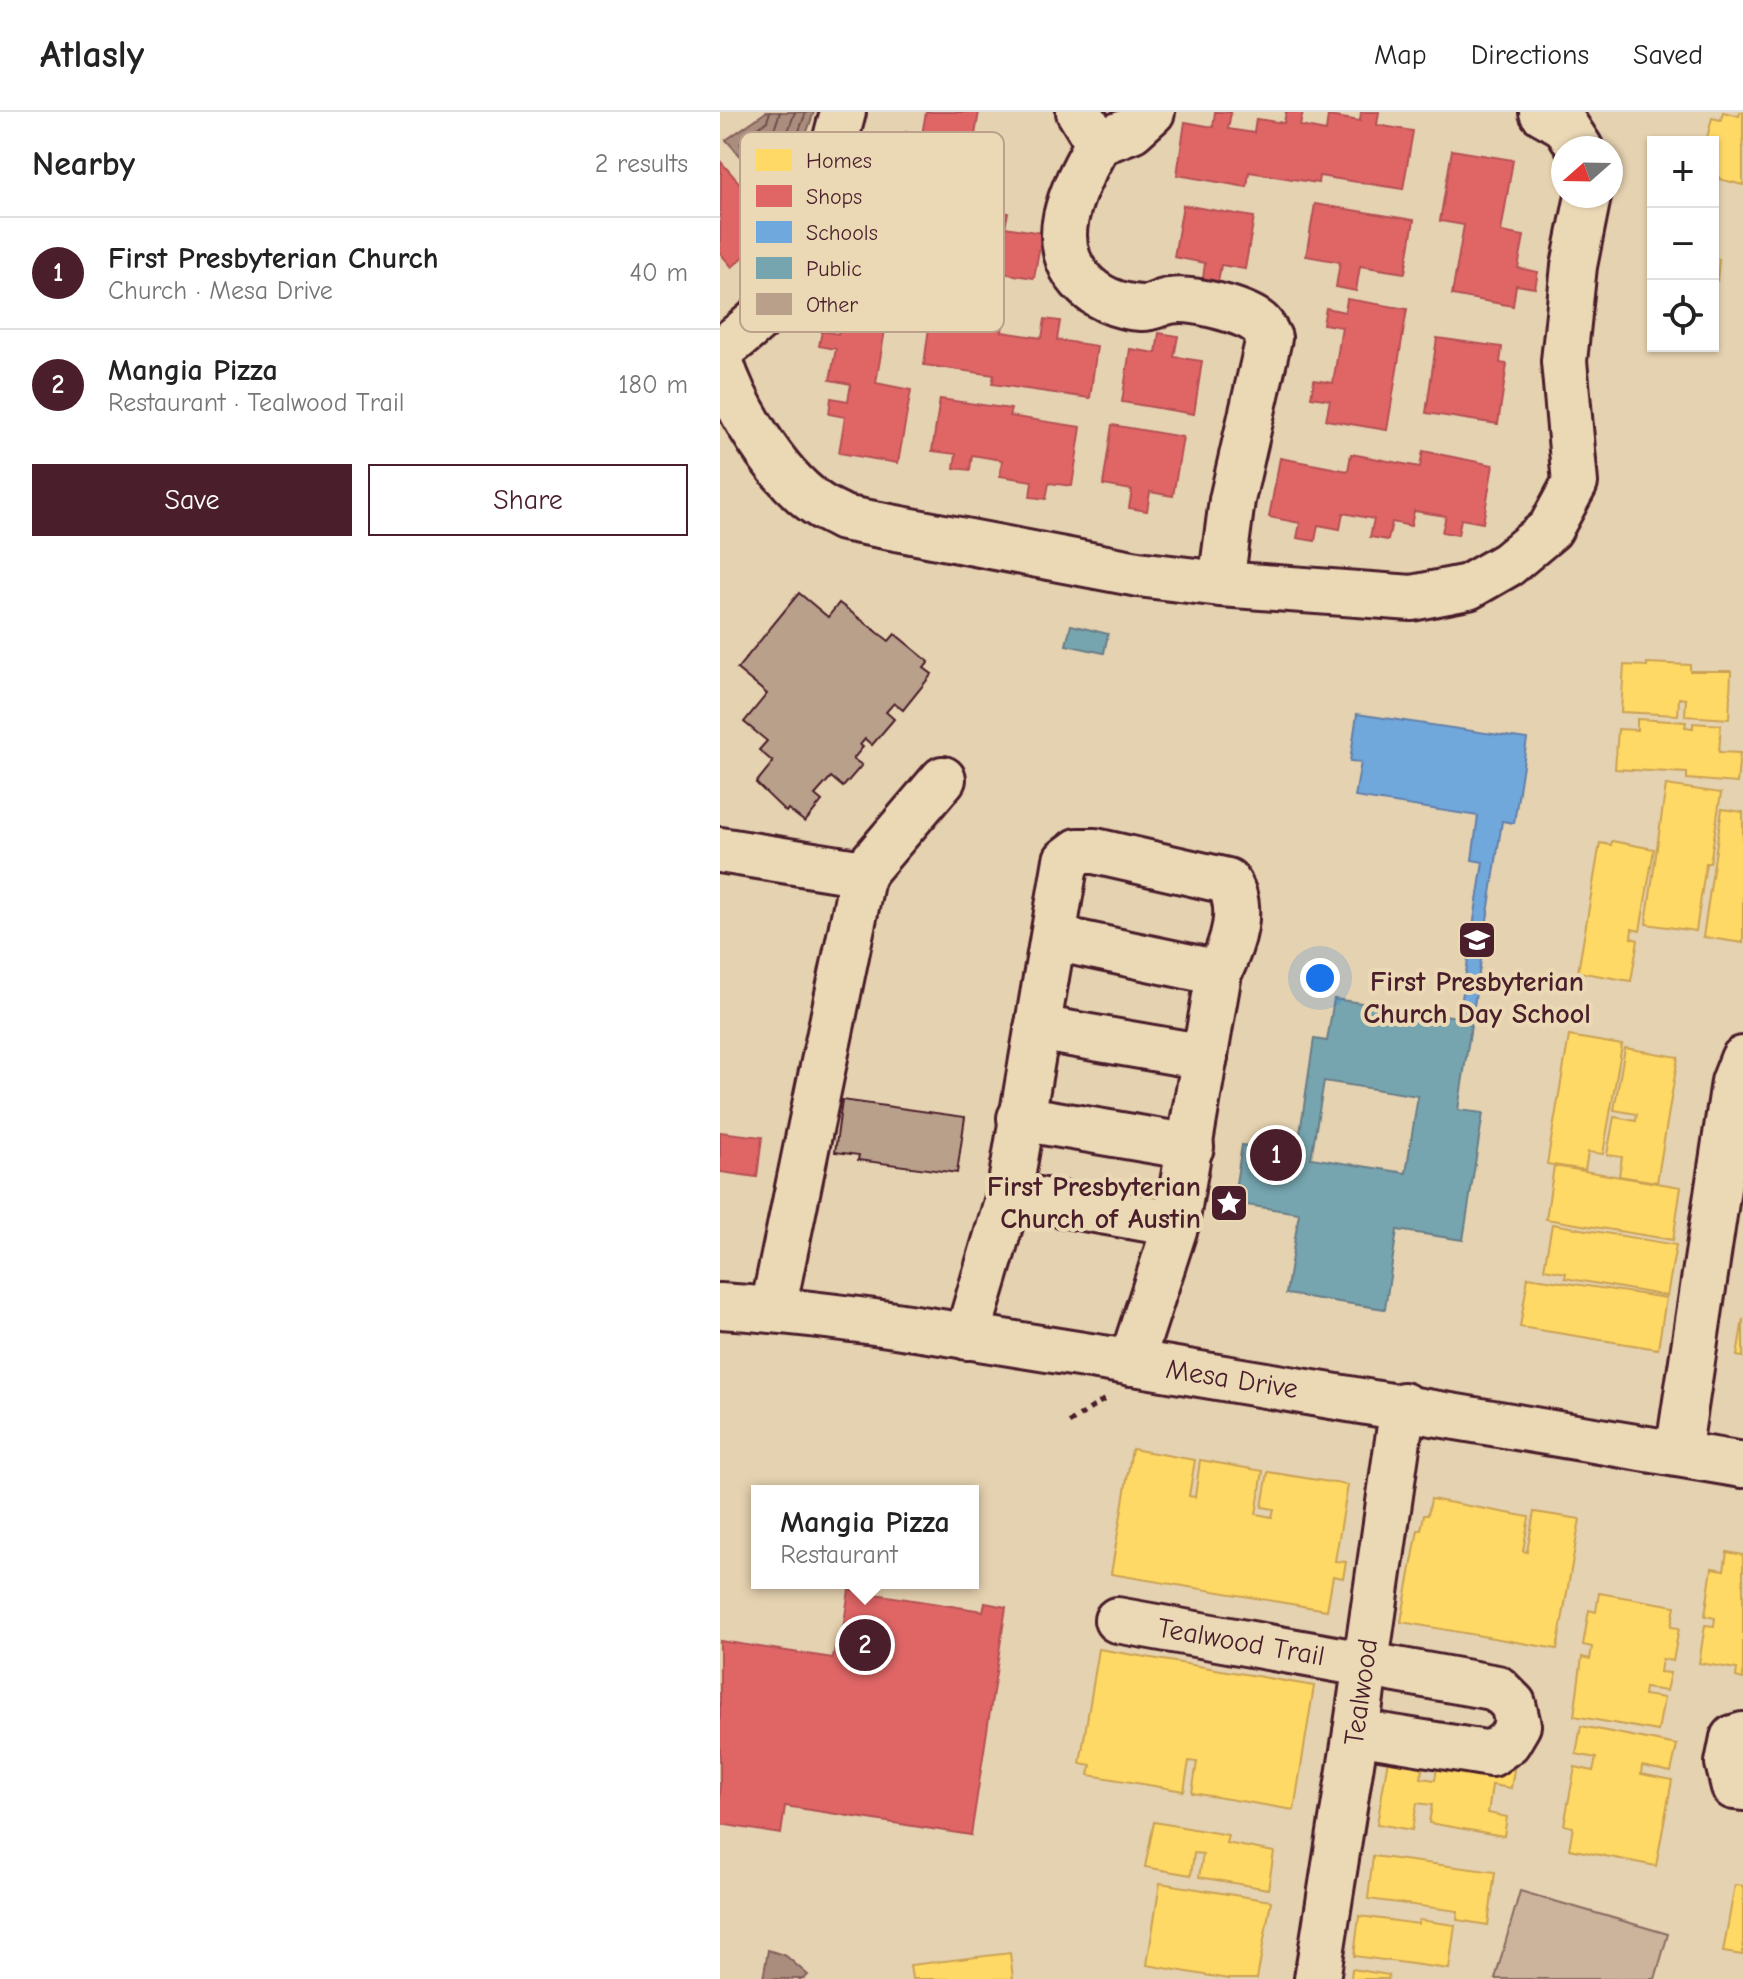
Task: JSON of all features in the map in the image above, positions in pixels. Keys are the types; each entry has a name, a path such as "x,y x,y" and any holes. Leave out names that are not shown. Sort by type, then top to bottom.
{"street":[{"path":"838,132 843,112"},
{"path":"1152,112 1132,130 1088,128 1079,178 1066,219 1066,254 1080,281 1099,297 1145,309 1172,300 1228,308 1262,324 1269,338 1232,500 1221,584"},
{"path":"1542,112 1565,125 1572,136"},
{"path":"720,360 728,386 785,475 816,503 843,518 1138,574 1221,584 1412,598 1468,587 1508,564 1550,529 1575,483 1564,361 1574,266 1586,208"},
{"path":"720,351 745,332"},
{"path":"773,1309 863,873 943,779"},
{"path":"720,850 863,873"},
{"path":"967,1337 1009,1195 1066,860 1078,851 1095,851 1227,881 1235,891 1232,946 1219,973 1176,1224 1120,1380"},
{"path":"1054,938 1219,973"},
{"path":"1037,1028 1205,1057"},
{"path":"1678,1454 1734,1082 1743,1059"},
{"path":"1020,1118 1191,1147"},
{"path":"1009,1195 1176,1224"},
{"name":"Mesa Drive","path":"720,1306 773,1309 967,1337 1120,1380 1403,1405 1743,1465"},
{"name":"Tealwood","path":"1317,1979 1403,1405"},
{"name":"Tealwood Trail","path":"1117,1620 1497,1688 1513,1704 1518,1725 1508,1742 1491,1754 1356,1732"},
{"path":"1743,1735 1733,1738 1728,1763 1734,1787 1743,1788"}],"path":[{"path":"1069,1423 1120,1380"}],"shaded area":[{"path":"1520,1891 1668,1934 1655,1979 1495,1979"}],"water":[{"path":"766,112 814,112 807,132 740,132 740,156 726,140"},
{"path":"768,1950 786,1956 808,1975 804,1979 763,1979"}],"building: Homes":[{"path":"1723,112 1739,116 1743,112 1743,185 1719,179 1719,136 1708,136 1712,118 1721,120"},
{"path":"1647,663 1690,665 1690,671 1731,671 1729,719 1685,716 1686,699 1679,698 1678,715 1621,712 1624,665 1647,666"},
{"path":"1637,719 1686,722 1685,727 1693,728 1693,723 1721,725 1719,752 1740,753 1737,783 1687,779 1687,773 1615,769 1618,729 1637,730"},
{"path":"1666,785 1721,793 1696,931 1646,924"},
{"path":"1722,809 1743,812 1743,943 1703,937"},
{"path":"1612,841 1654,849 1640,931 1632,929 1631,938 1638,940 1631,981 1578,972 1600,843 1611,845"},
{"path":"1569,1036 1622,1045 1603,1154 1588,1152 1585,1170 1547,1164"},
{"path":"1625,1048 1678,1057 1657,1182 1619,1176 1622,1157 1607,1155 1614,1117 1636,1121 1637,1114 1614,1110"},
{"path":"1554,1166 1681,1187 1673,1240 1546,1219"},
{"path":"1552,1224 1676,1245 1667,1296 1565,1278 1566,1273 1544,1269"},
{"path":"1528,1277 1666,1298 1658,1349 1520,1327"},
{"path":"1743,1319 1743,1357 1737,1356"},
{"path":"1132,1449 1195,1460 1189,1496 1195,1497 1200,1460 1263,1471 1256,1514 1272,1517 1274,1509 1262,1507 1268,1472 1348,1485 1335,1561 1346,1562 1343,1578 1333,1576 1327,1610 1111,1574"},
{"path":"1431,1499 1529,1517 1523,1551 1527,1552 1534,1512 1580,1519 1557,1649 1401,1622 1418,1530 1421,1530 1424,1515 1428,1515"},
{"path":"1727,1552 1743,1555 1743,1679 1736,1677 1737,1669 1699,1663 1705,1625 1714,1626 1715,1618 1705,1616 1712,1568 1724,1570"},
{"path":"1599,1593 1675,1606 1671,1627 1679,1628 1673,1661 1662,1659 1660,1672 1670,1673 1666,1691 1645,1688 1644,1695 1664,1698 1658,1731 1574,1716 1582,1657 1590,1659 1592,1647 1583,1645 1589,1610 1596,1612"},
{"path":"1099,1649 1314,1686 1294,1810 1192,1793 1197,1762 1189,1761 1184,1791 1089,1775 1091,1765 1080,1763"},
{"path":"1581,1726 1677,1745 1671,1772 1642,1766 1641,1774 1672,1780 1656,1866 1569,1849 1573,1827 1564,1825 1575,1767 1593,1771 1596,1758 1576,1754"},
{"path":"1390,1748 1425,1754 1421,1778 1435,1780 1440,1751 1515,1763 1511,1788 1492,1785 1488,1813 1507,1817 1504,1836 1429,1823 1432,1805 1417,1803 1412,1830 1377,1824"},
{"path":"1154,1822 1228,1835 1226,1843 1274,1852 1268,1889 1199,1877 1203,1854 1194,1853 1191,1875 1145,1867"},
{"path":"1373,1856 1495,1872 1488,1925 1457,1920 1458,1911 1368,1899"},
{"path":"1160,1883 1271,1901 1257,1979 1228,1979 1147,1965"},
{"path":"1735,1885 1743,1886 1743,1955 1723,1952"},
{"path":"1359,1916 1418,1924 1419,1920 1455,1925 1449,1969 1354,1956"},
{"path":"1010,1953 1013,1979 912,1979 910,1965"},
{"path":"1352,1969 1389,1975 1388,1979 1351,1979"}],"building: Shops":[{"path":"926,112 979,112 975,132 923,132"},
{"path":"1215,112 1231,112 1228,129 1254,133 1256,119 1284,123 1286,112 1303,112 1300,126 1326,131 1328,116 1360,121 1361,112 1379,112 1377,125 1413,131 1403,189 1319,176 1318,183 1249,172 1247,187 1177,175 1185,122 1213,127"},
{"path":"1452,150 1513,160 1501,232 1524,236 1518,268 1538,272 1535,288 1516,285 1513,306 1452,295 1464,225 1440,221"},
{"path":"721,162 740,184 740,260 732,267 720,253"},
{"path":"1315,204 1414,220 1405,273 1360,266 1356,291 1336,287 1340,262 1306,256"},
{"path":"1183,205 1254,217 1245,269 1221,265 1218,282 1203,279 1205,263 1174,257"},
{"path":"1004,212 1008,213 1005,227 1042,233 1034,278 1004,273"},
{"path":"1347,299 1407,309 1387,430 1326,420 1330,400 1311,397 1314,380 1333,383 1342,327 1323,324 1326,308 1345,312"},
{"path":"1045,319 1060,321 1057,340 1097,346 1090,398 992,384 994,375 924,365 928,332 1002,332 1042,338"},
{"path":"822,332 885,332 876,383 911,390 898,463 839,453 845,417 829,414 831,398 848,401 851,384 830,380 836,349 819,346"},
{"path":"1159,333 1178,336 1174,357 1202,361 1194,414 1122,402 1130,349 1156,353"},
{"path":"1437,338 1502,347 1500,363 1507,364 1498,424 1426,413"},
{"path":"940,399 1011,409 1009,416 1081,427 1072,486 1049,483 1046,499 1030,497 1032,481 1000,476 1002,460 972,455 970,470 954,468 956,454 932,451"},
{"path":"1112,425 1183,437 1173,496 1150,492 1147,511 1129,508 1132,490 1103,485"},
{"path":"1423,451 1493,465 1483,523 1461,519 1458,535 1442,532 1446,516 1414,511 1411,526 1392,522 1388,540 1370,537 1374,519 1343,513 1340,529 1318,525 1315,541 1297,538 1300,523 1269,517 1280,458 1348,471 1351,454 1420,467"},
{"path":"720,1132 762,1137 757,1177 720,1172"},
{"path":"849,1590 983,1611 985,1603 1006,1607 971,1835 785,1806 781,1834 720,1824 720,1641 833,1658 836,1643 841,1643"}],"building: Schools":[{"name":"First Presbyterian Church Day School","path":"1357,714 1527,739 1514,823 1502,821 1472,1019 1459,1018 1483,862 1472,860 1478,816 1355,797 1361,762 1350,761"}],"building: Public":[{"path":"1071,625 1108,634 1104,653 1066,645"},
{"path":"1334,999 1472,1019 1458,1110 1483,1113 1463,1240 1397,1230 1385,1309 1286,1294 1299,1213 1233,1203 1242,1145 1297,1153 1314,1039 1327,1041","holes":["1324,1081 1418,1096 1406,1173 1311,1158"]}],"building: Other":[{"path":"799,593 828,617 839,603 889,641 895,634 929,662 924,668 932,674 903,710 894,703 886,712 894,719 872,745 865,739 860,745 863,747 853,759 862,765 843,787 831,777 815,795 822,801 805,822 788,809 786,812 756,783 773,762 759,750 767,741 744,722 767,694 737,669"},
{"path":"842,1100 965,1117 957,1173 858,1160 859,1155 835,1152"}],"place":[{"name":"First Presbyterian Church Day School","path":"1477,940"},
{"name":"First Presbyterian Church","path":"1276,1155"},
{"name":"First Presbyterian Church of Austin","path":"1229,1203"},
{"name":"Mangia Pizza","path":"865,1645"}]}
